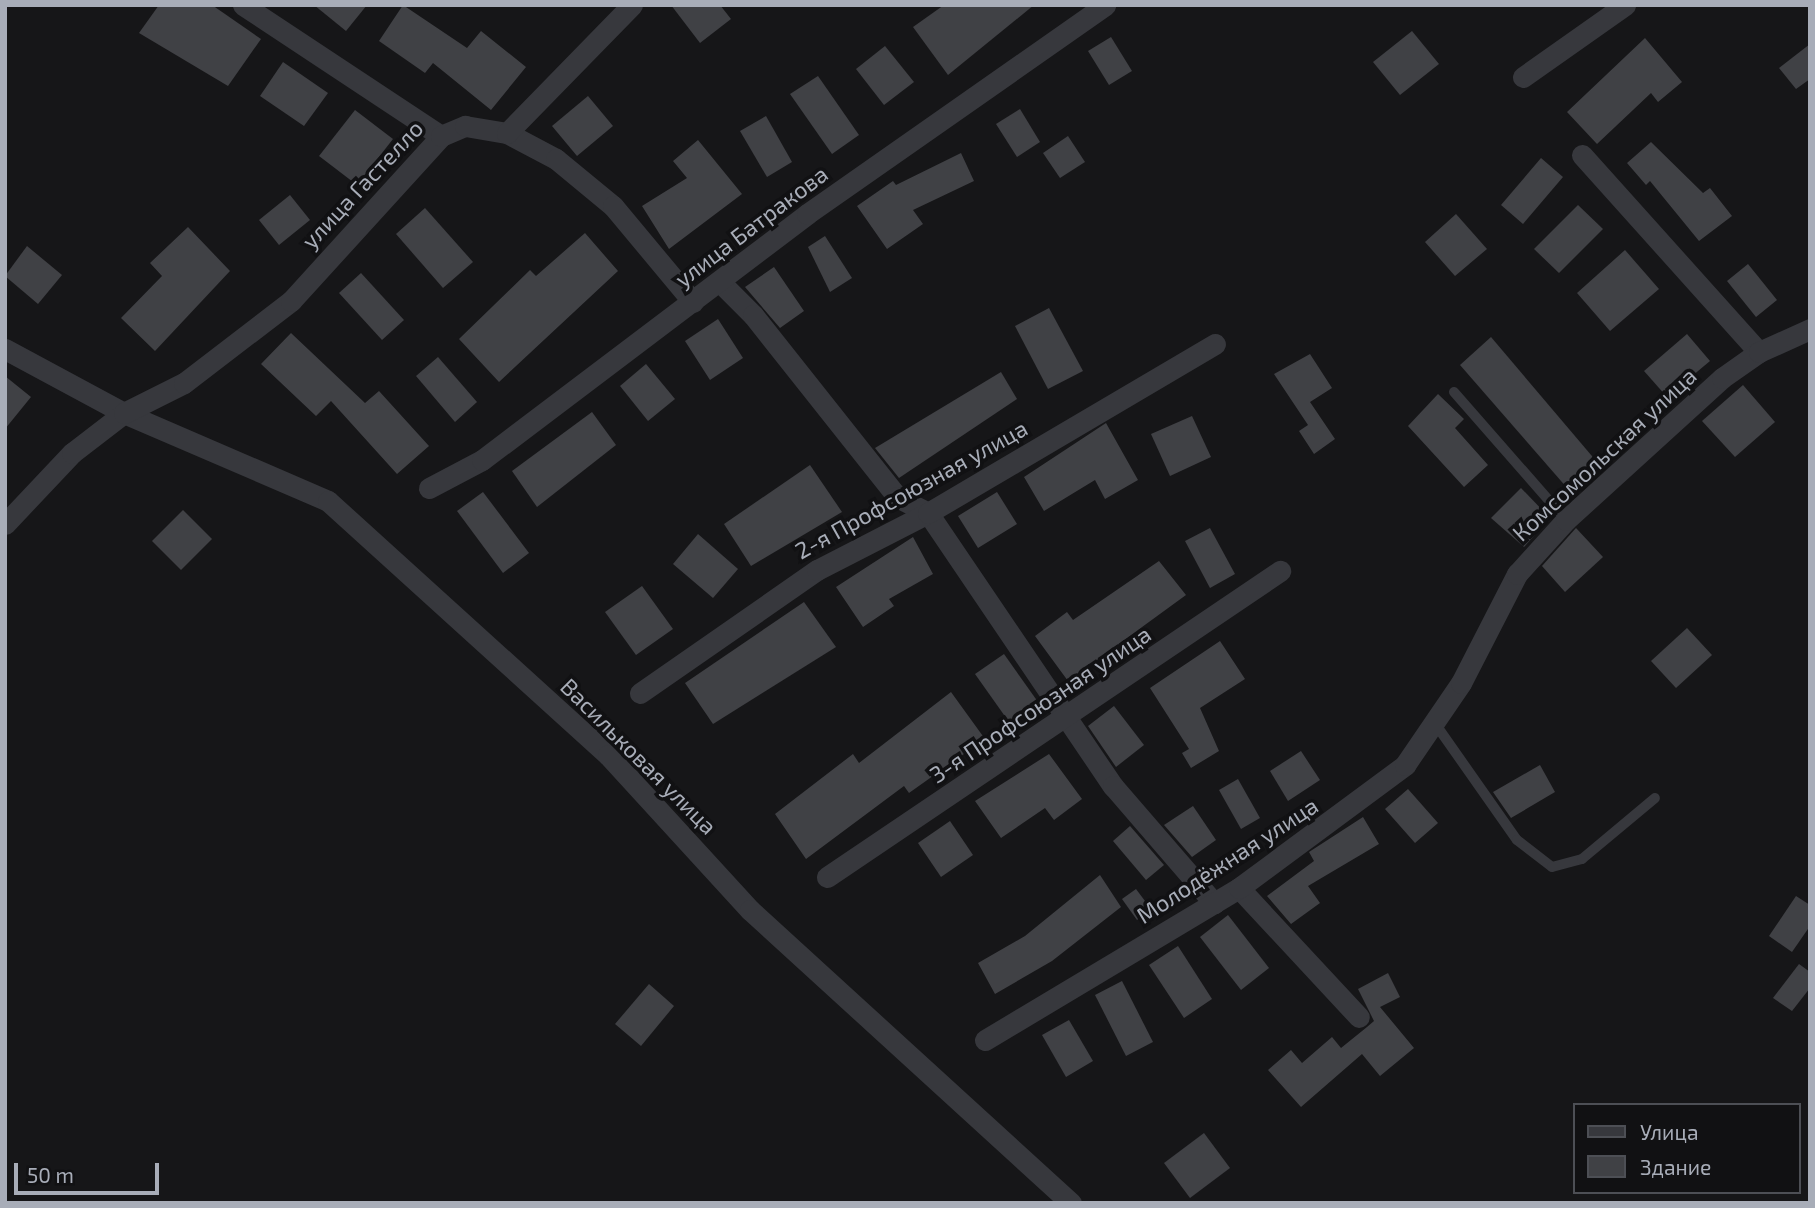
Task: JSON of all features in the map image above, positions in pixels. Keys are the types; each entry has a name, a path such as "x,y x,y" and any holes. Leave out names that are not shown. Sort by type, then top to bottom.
{"street":[{"path":"243,5 441,136"},
{"path":"507,133 632,5"},
{"name":"улица Батракова","path":"429,488 482,460 720,282 1105,5"},
{"path":"1523,77 1625,5"},
{"name":"улица Гастелло","path":"5,524 72,453 124,412 184,383 291,301 441,136 465,127 507,133 556,159 613,206 693,302"},
{"path":"1582,155 1759,352"},
{"path":"720,282 897,497 928,513 1066,721 1214,903"},
{"name":"Комсомольская улица","path":"1461,683 1517,574 1566,520 1759,352 1810,329"},
{"name":"2-я Профсоюзная улица","path":"640,693 817,570 928,513 1215,344"},
{"name":"Васильковая улица","path":"5,349 124,412 328,501 608,755 750,910 1071,1203"},
{"name":"3-я Профсоюзная улица","path":"827,877 1066,721 1280,571"},
{"name":"Молодёжная улица","path":"985,1041 1239,888 1370,795 1405,765 1461,683"},
{"path":"1239,888 1359,1017"}],"lane":[{"path":"1454,392 1566,520"},
{"path":"1434,722 1517,840 1552,867 1582,859 1655,798"}],"building":[{"path":"159,5 212,5 261,39 228,86 139,33"},
{"path":"314,5 367,5 346,31"},
{"path":"403,5 467,48 481,31 526,67 491,110 433,63 425,73 379,41"},
{"path":"671,5 720,5 731,19 700,43"},
{"path":"944,5 1034,5 948,75 913,27"},
{"path":"1412,31 1439,64 1400,95 1373,62"},
{"path":"1111,37 1132,71 1109,85 1088,51"},
{"path":"1645,38 1682,82 1658,102 1651,93 1597,144 1567,112"},
{"path":"1810,44 1810,79 1796,89 1779,68"},
{"path":"885,46 914,82 884,105 856,69"},
{"path":"283,62 328,93 304,126 260,96"},
{"path":"818,76 859,135 832,154 790,94"},
{"path":"588,96 613,126 577,156 552,126"},
{"path":"1020,109 1040,142 1017,157 996,124"},
{"path":"355,110 393,139 357,185 319,156"},
{"path":"766,116 792,162 767,177 740,131"},
{"path":"1068,136 1085,162 1060,178 1043,153"},
{"path":"698,140 742,194 669,249 642,206 687,178 673,161"},
{"path":"1651,142 1703,193 1710,188 1732,216 1699,241 1650,181 1646,185 1627,163"},
{"path":"961,153 974,181 913,210 923,224 887,249 857,206 893,181 896,185"},
{"path":"1541,158 1563,177 1523,224 1501,205"},
{"path":"290,195 310,220 279,245 259,220"},
{"path":"1578,205 1603,229 1559,273 1534,249"},
{"path":"425,208 473,262 443,288 396,234"},
{"path":"1456,214 1487,249 1455,276 1425,242"},
{"path":"188,227 230,271 155,351 121,318 162,276 150,263"},
{"path":"585,233 618,271 499,382 459,339 530,270 536,276"},
{"path":"825,236 852,278 830,292 808,247"},
{"path":"27,246 62,275 38,304 5,276"},
{"path":"1625,250 1659,289 1610,331 1577,293"},
{"path":"1748,264 1777,300 1756,317 1727,281"},
{"path":"774,267 804,311 780,328 745,287"},
{"path":"361,273 404,320 382,340 339,293"},
{"path":"1049,308 1083,371 1048,389 1015,326"},
{"path":"718,319 743,358 710,380 685,341"},
{"path":"291,333 365,403 379,391 429,446 397,474 331,401 316,416 261,364"},
{"path":"1687,334 1710,361 1667,397 1644,371"},
{"path":"1491,337 1597,462 1568,489 1460,365"},
{"path":"1310,354 1332,388 1310,402 1335,439 1314,454 1299,431 1308,425 1274,374"},
{"path":"438,357 477,402 455,422 416,376"},
{"path":"646,364 675,399 648,421 620,386"},
{"path":"1001,372 1017,399 899,478 875,448"},
{"path":"5,376 31,397 5,429"},
{"path":"1743,385 1775,422 1735,457 1702,421"},
{"path":"1438,394 1464,419 1455,428 1488,465 1464,487 1408,426"},
{"path":"592,412 616,445 537,507 512,471"},
{"path":"1192,416 1211,457 1170,476 1151,434"},
{"path":"1106,423 1138,480 1105,499 1095,480 1044,511 1024,477"},
{"path":"810,465 842,512 751,566 724,524"},
{"path":"1521,488 1550,518 1524,547 1491,518"},
{"path":"483,492 529,553 503,573 457,511"},
{"path":"997,492 1017,524 978,548 958,516"},
{"path":"183,510 212,539 181,570 152,541"},
{"path":"1210,528 1235,574 1210,588 1185,541"},
{"path":"1576,528 1603,557 1565,592 1542,566"},
{"path":"698,534 738,569 713,598 673,564"},
{"path":"913,537 933,574 889,599 894,606 863,627 836,587"},
{"path":"1159,561 1186,595 1068,681 1035,636 1067,612 1073,620"},
{"path":"642,586 673,629 636,655 605,612"},
{"path":"804,602 836,647 713,724 685,683"},
{"path":"1687,628 1712,655 1676,688 1651,661"},
{"path":"1220,641 1245,679 1200,708 1219,751 1191,768 1182,753 1189,749 1150,688"},
{"path":"1004,654 1038,702 1009,722 975,674"},
{"path":"951,692 985,739 909,793 904,786 806,859 775,814 853,754 859,763"},
{"path":"1114,706 1144,745 1116,767 1088,726"},
{"path":"1301,751 1320,780 1288,801 1270,771"},
{"path":"1049,754 1082,799 1054,820 1045,808 1001,838 975,801"},
{"path":"1540,765 1555,792 1511,818 1493,792"},
{"path":"1238,779 1260,818 1241,829 1219,790"},
{"path":"1408,789 1438,823 1415,843 1385,809"},
{"path":"1193,806 1216,840 1192,857 1164,825"},
{"path":"1363,817 1379,844 1308,886 1320,903 1291,924 1267,896 1314,861 1309,852"},
{"path":"950,821 973,855 941,877 918,843"},
{"path":"1130,826 1164,865 1146,880 1113,841"},
{"path":"1100,875 1121,907 1052,961 995,994 978,963 1025,936"},
{"path":"1136,889 1151,909 1137,920 1122,899"},
{"path":"1796,896 1810,905 1810,926 1792,952 1769,936"},
{"path":"1228,915 1269,968 1241,990 1200,937"},
{"path":"1178,946 1212,999 1184,1018 1149,965"},
{"path":"1799,964 1810,972 1810,988 1792,1011 1773,998"},
{"path":"1388,973 1400,997 1380,1007 1414,1048 1380,1076 1362,1054 1301,1107 1268,1070 1291,1050 1302,1063 1332,1037 1341,1048 1367,1027 1374,1021 1358,989"},
{"path":"1122,981 1153,1042 1126,1056 1095,995"},
{"path":"649,984 674,1006 641,1046 615,1024"},
{"path":"1069,1020 1093,1061 1066,1077 1042,1035"},
{"path":"1204,1133 1230,1168 1190,1198 1164,1163"}]}
